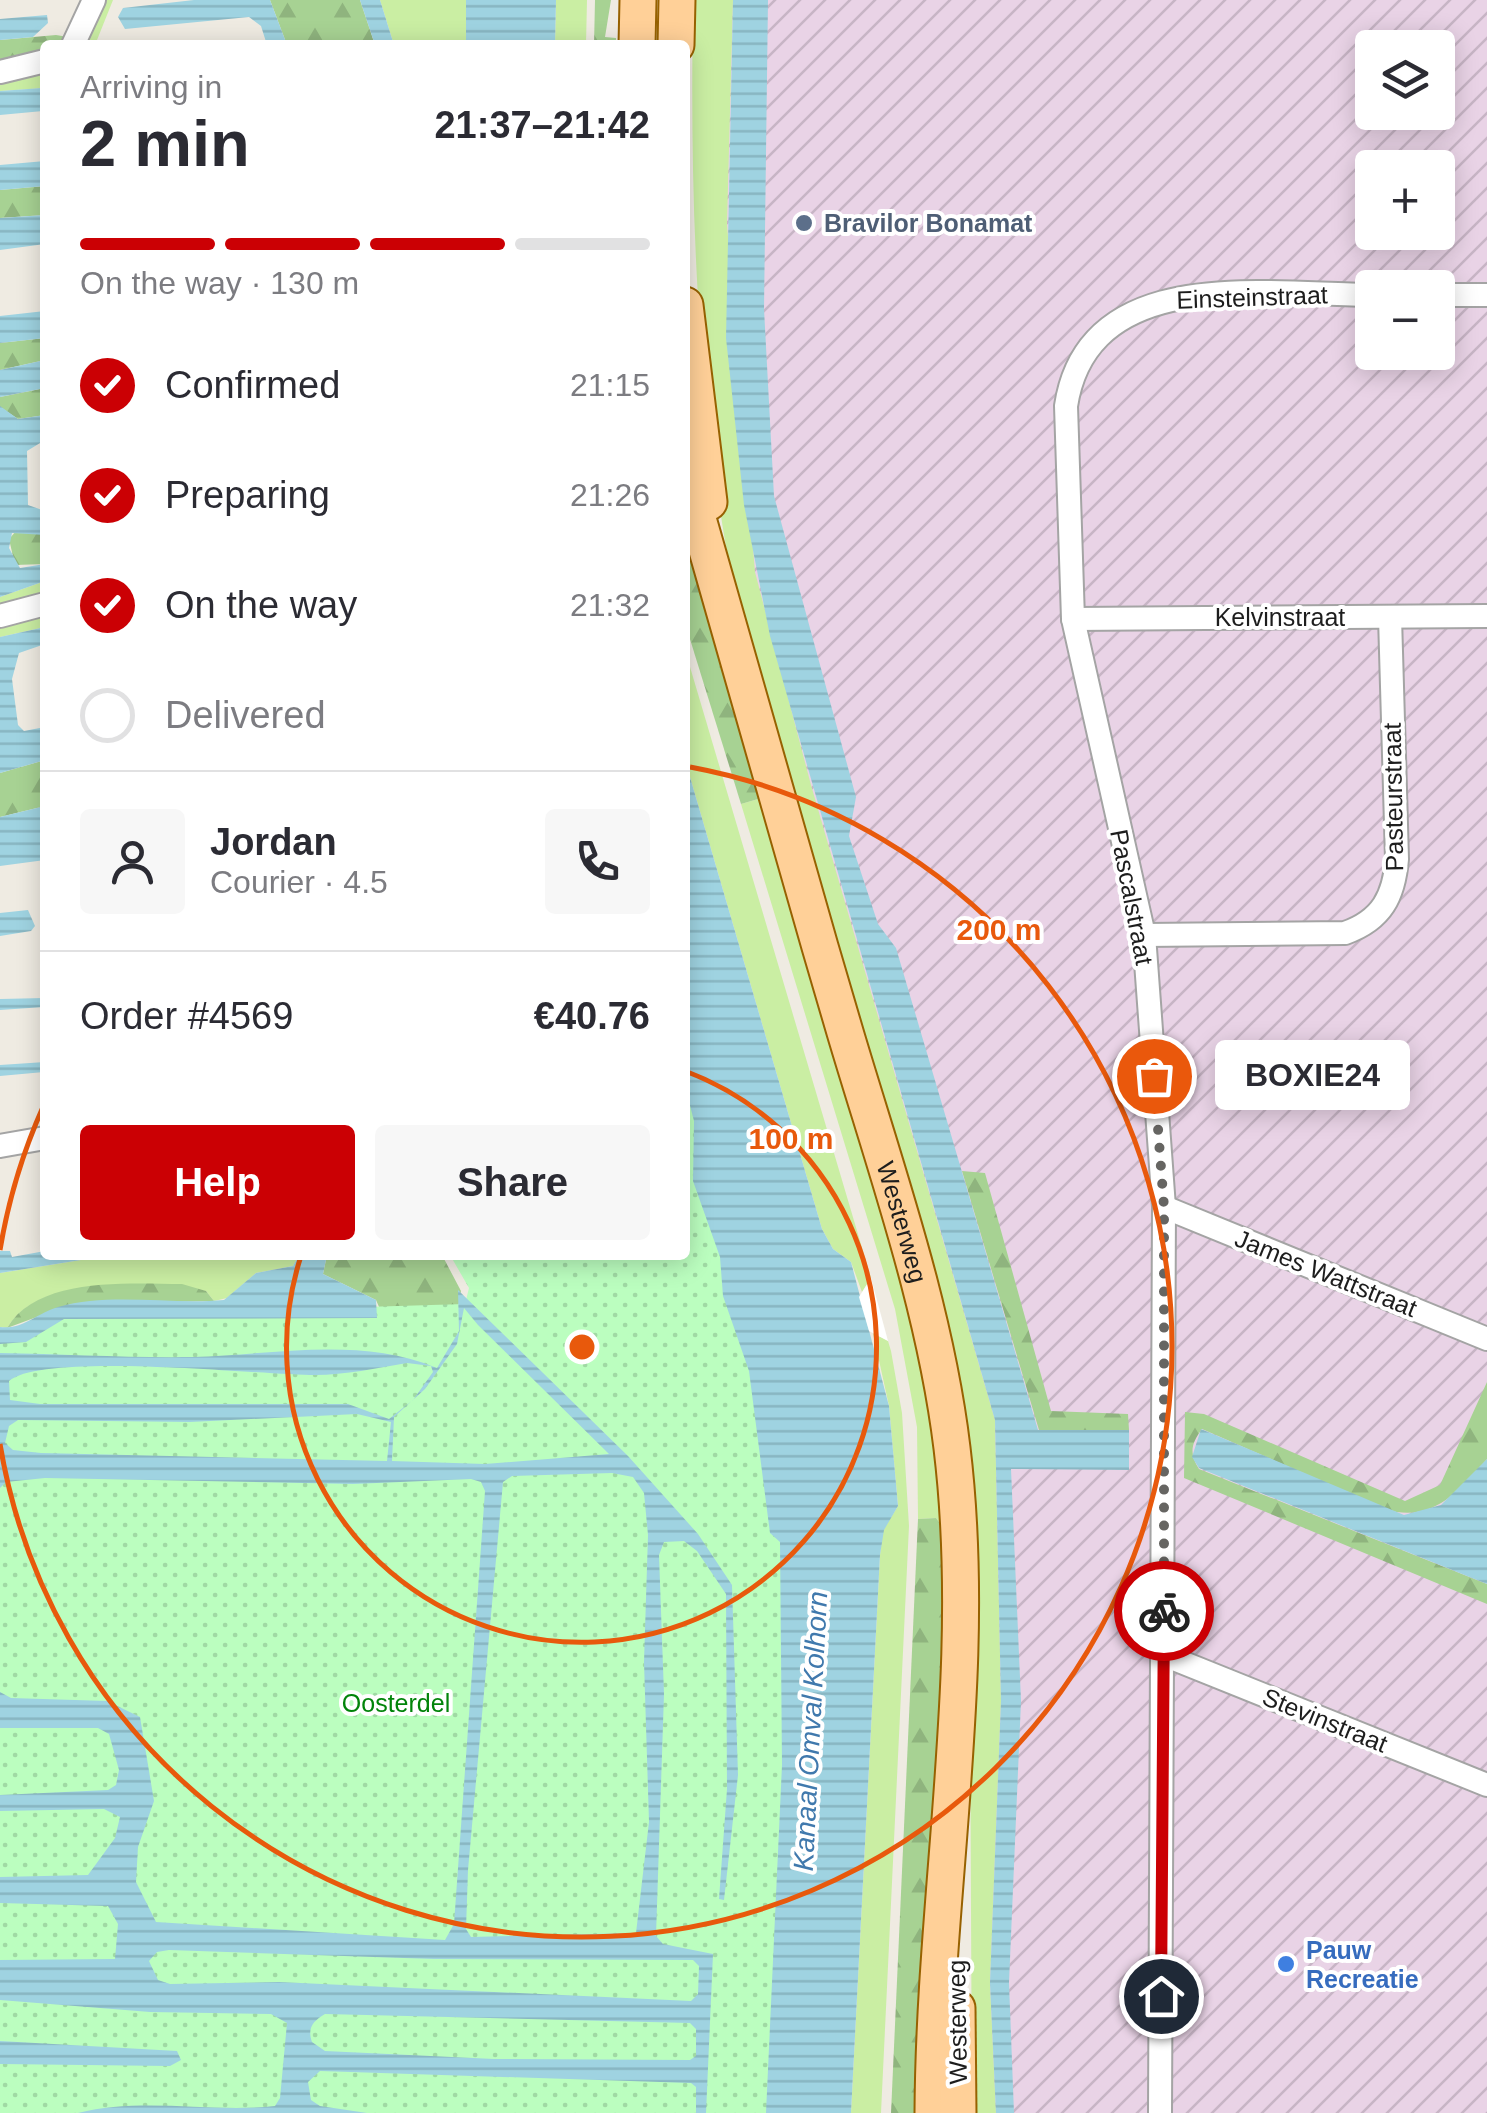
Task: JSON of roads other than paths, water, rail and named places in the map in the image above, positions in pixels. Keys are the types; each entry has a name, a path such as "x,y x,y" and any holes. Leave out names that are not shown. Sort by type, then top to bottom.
{"main road":[{"path":"637,40 638,0"},
{"path":"676,0 676,40"},
{"name":"Westerweg","path":"690,347 719,593"},
{"name":"Westerweg","path":"690,490 907,1248 943,1389 952,1448 960,1580 951,1812 958,2113"},
{"name":"Westerweg","path":"932,2113 935,1964 951,1812"}],"street":[{"path":"75,40 94,0"},
{"path":"0,72 40,62"},
{"name":"Einsteinstraat","path":"1133,311 1190,296 1355,295"},
{"path":"1455,295 1487,295"},
{"name":"Pascalstraat","path":"1133,311 1108,327 1088,350 1069,390 1073,618 1144,935 1164,1207 1162,2112"},
{"path":"0,616 40,605"},
{"name":"Kelvinstraat","path":"1073,618 1487,616"},
{"name":"Pasteurstraat","path":"1144,935 1345,933 1364,926 1381,911 1395,883 1397,858 1390,617"},
{"path":"0,1146 40,1139"},
{"name":"James Wattstraat","path":"1164,1207 1487,1340"},
{"name":"Stevinstraat","path":"1164,1655 1487,1785"}],"water":[{"path":"194,0 270,0 285,40 265,40 261,26 249,17 125,29 118,17 123,8"},
{"path":"360,0 380,0 392,40 373,40"},
{"path":"466,0 556,0 555,40 466,40"},
{"path":"733,0 768,0 764,309 774,496 856,797 849,836 878,924 896,948 1038,1430 1129,1430 1129,1470 1011,1469 1021,1701 1009,1983 1014,2113 996,2113 990,1983 1001,1701 995,1420 770,636 744,505 726,338"},
{"path":"47,15 48,23 33,37 0,40 0,19"},
{"path":"40,88 40,111 0,115 0,91"},
{"path":"40,161 40,186 0,190 0,165"},
{"path":"40,215 40,245 0,250 0,218"},
{"path":"40,312 40,339 0,343 0,316"},
{"path":"40,361 40,389 0,397 0,370"},
{"path":"0,406 18,419 40,416 40,443 27,451 28,505 40,509 40,535 12,533 9,548 20,568 40,565 40,583 0,597"},
{"path":"40,628 40,646 19,653 12,679 18,725 24,731 40,728 40,761 0,773 0,637"},
{"name":"Kanaal Omval Kolhorn","path":"690,777 822,1229 833,1249 851,1262 889,1406 898,1506 884,1530 880,1555 851,2113 766,2113 782,1765 780,1542 770,1533 749,1371 723,1296 720,1257 693,1181 694,1121 690,1105"},
{"path":"40,807 40,861 0,866 0,817"},
{"path":"28,910 35,926 31,931 0,936 0,913"},
{"path":"40,998 40,1007 0,1010 0,999"},
{"path":"40,1062 40,1072 0,1076 0,1065"},
{"path":"0,1251 10,1251 12,1257 40,1252 40,1260 81,1260 0,1273"},
{"path":"296,1260 326,1260 323,1274 376,1300 377,1318 64,1319 26,1342 0,1344 0,1327 16,1326 50,1310 98,1300 224,1300 256,1273 293,1266"},
{"path":"458,1290 628,1456 698,1534 732,1585 738,1775 724,1900 719,1899 727,1789 726,1594 697,1551 684,1541 664,1542 659,1555 664,1694 656,1936 663,1944 713,1954 706,2113 696,2113 696,2087 691,2083 320,2071 308,2082 311,2100 320,2106 367,2113 78,2113 127,2106 275,2106 280,2098 287,2023 271,2014 150,2012 0,2000 0,1960 115,1959 118,1924 108,1906 0,1903 0,1877 88,1875 115,1838 120,1817 104,1809 0,1811 0,1795 108,1790 116,1785 119,1770 109,1734 98,1728 0,1728 0,1692 11,1698 107,1701 140,1717 154,1801 138,1847 136,1882 156,1922 445,1940 454,1924 485,1491 481,1482 471,1479 353,1484 45,1478 6,1482 0,1488 0,1353 169,1357 347,1350 407,1358 431,1366 437,1368 459,1331","holes":["464,1308 609,1454 485,1464 392,1461 394,1417 412,1401 389,1419 348,1404 40,1404 10,1400 9,1381 30,1372 107,1366 315,1375 407,1363 431,1366 433,1372 413,1400 457,1344","357,1414 391,1422 387,1461 41,1453 13,1450 5,1443 9,1426 18,1420 190,1422","612,1473 633,1477 644,1493 648,1535 644,1662 649,1822 636,1933 471,1937 466,1929 468,1870 503,1482 512,1476","157,1952 693,1960 699,1966 698,1994 691,2001 279,1982 170,1984 158,1980 149,1961","325,2014 690,2023 696,2029 696,2056 690,2060 494,2059 325,2051 311,2037 312,2025"]},
{"path":"1201,1429 1404,1515 1441,1505 1487,1459 1487,1584 1199,1468 1192,1457"},
{"path":"0,2041 177,2051 181,2060 170,2066 0,2064"}],"place":[{"name":"Bravilor Bonamat","path":"804,223"},
{"name":"BOXIE24","path":"1154,1076"},
{"name":"Pauw Recreatie","path":"1286,1964"}],"park label":[{"name":"Oosterdel","path":"396,1703"}]}
